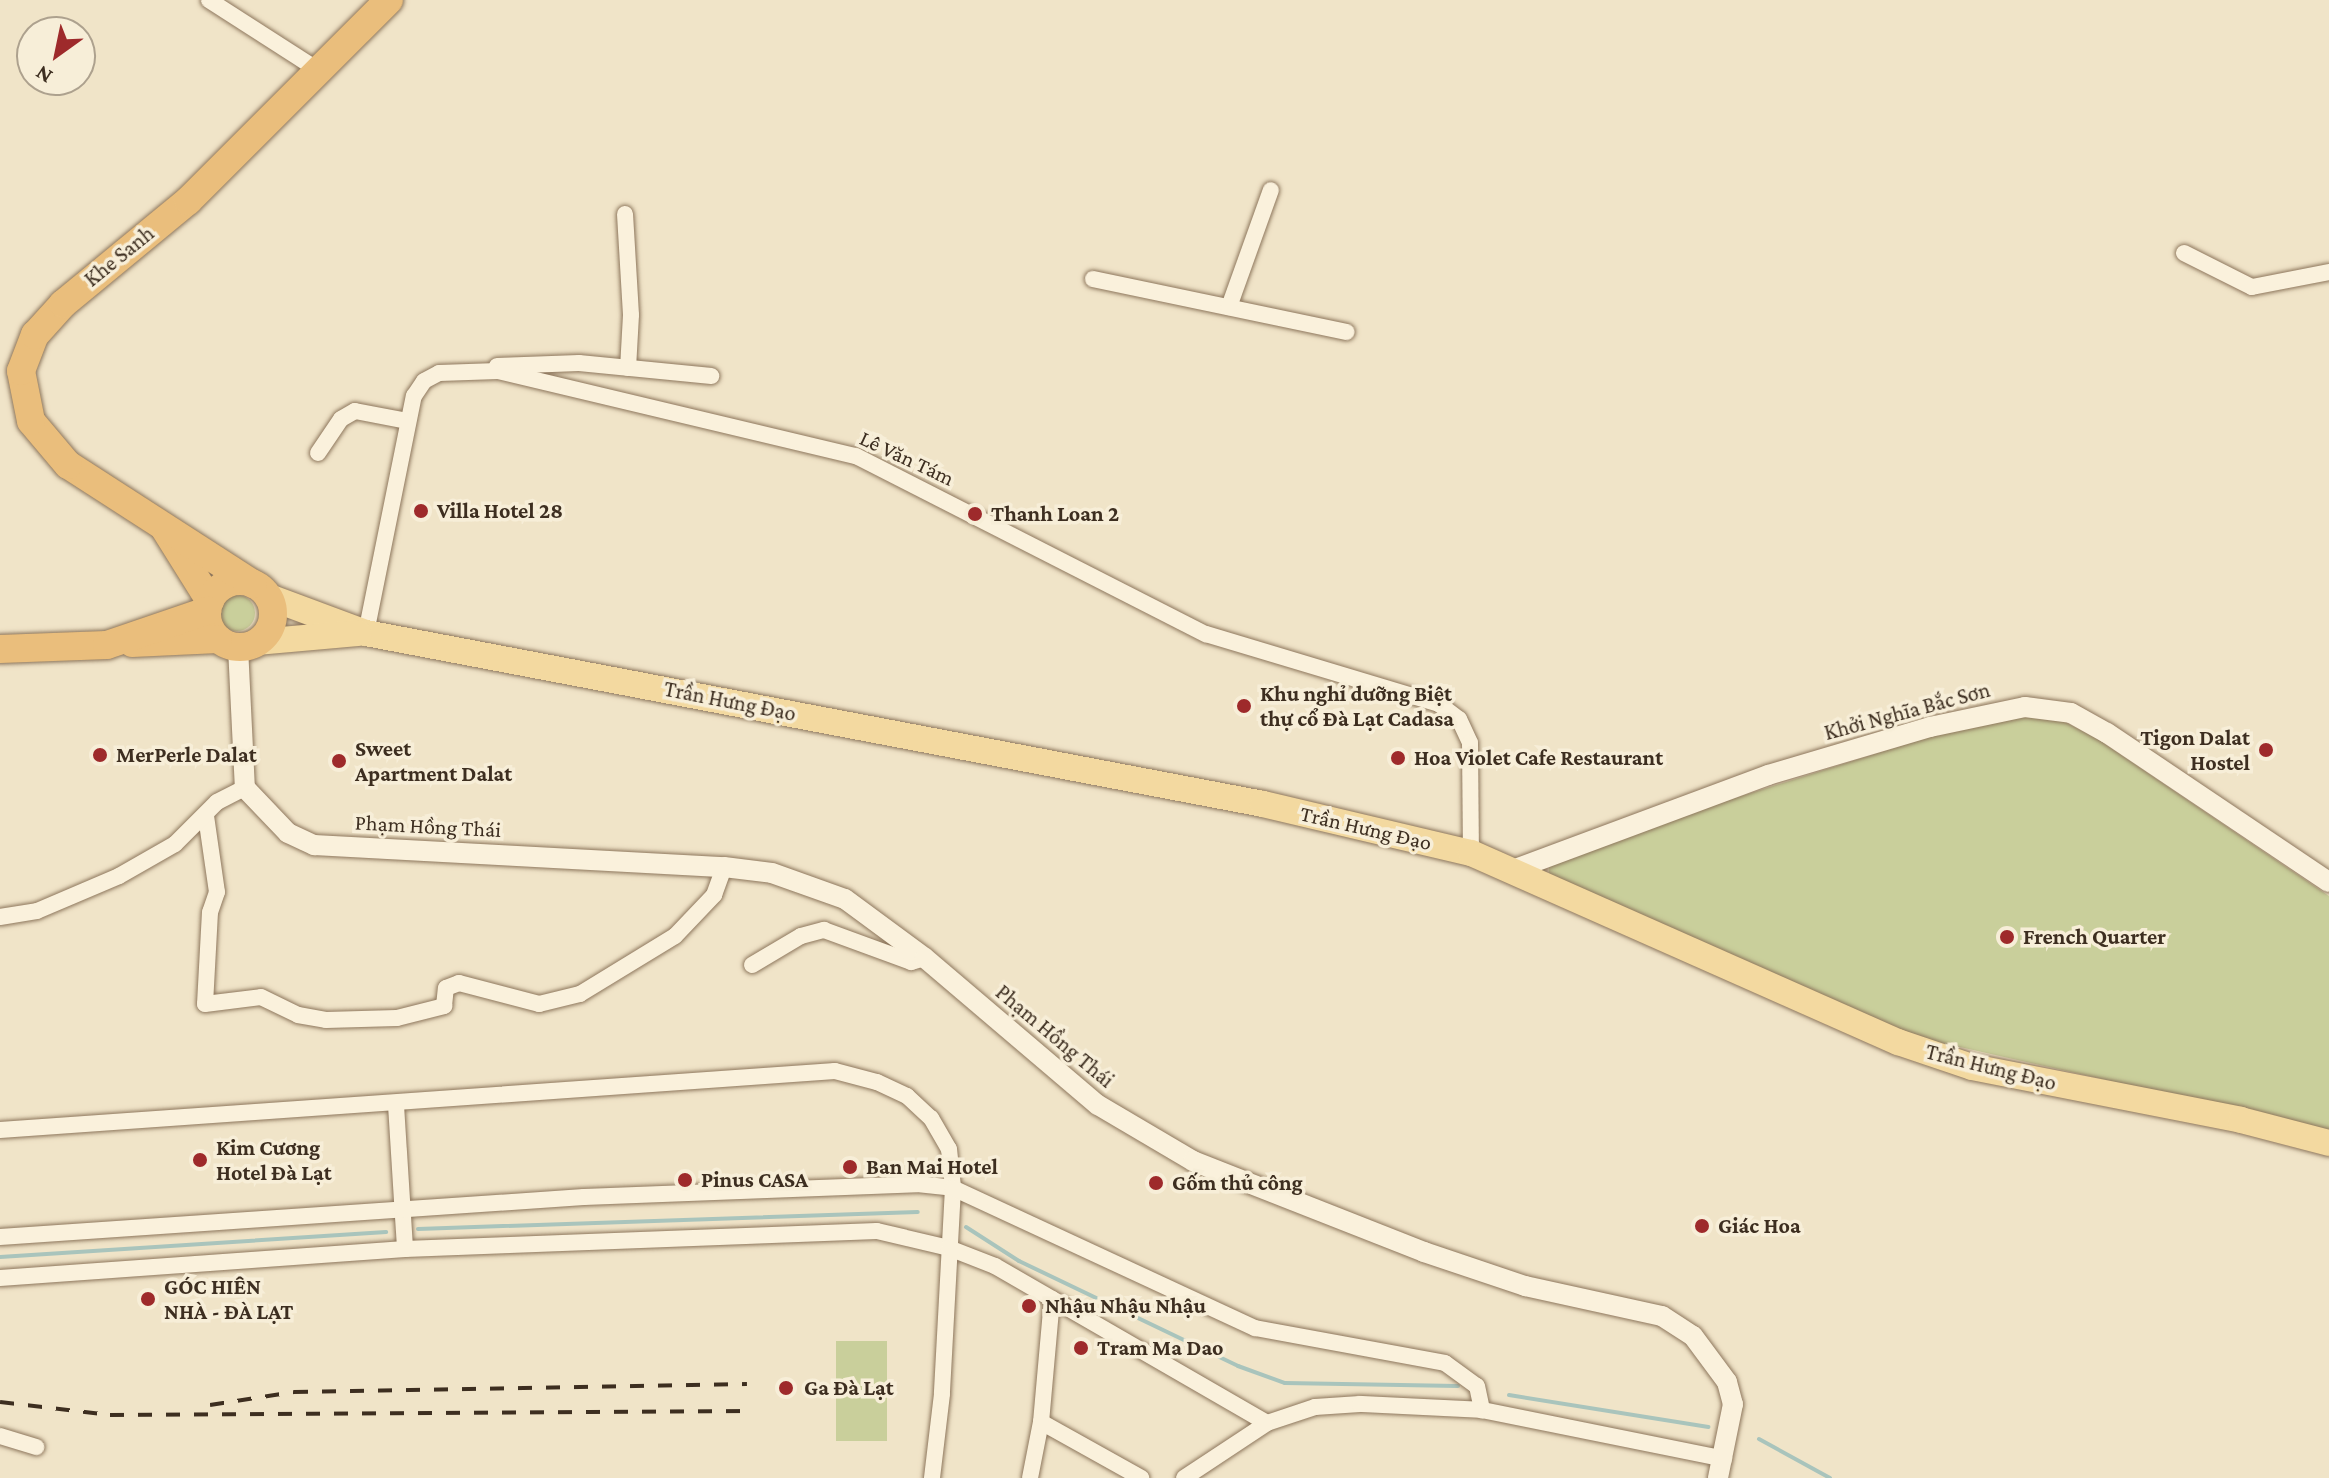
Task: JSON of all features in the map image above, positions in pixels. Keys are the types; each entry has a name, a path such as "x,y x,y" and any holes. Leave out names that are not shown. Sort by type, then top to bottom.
{"highway":[{"name":"Khe Sanh","path":"261,590 161,522 90,481 56,453 31,421 21,371 35,335 63,304 188,201 321,72 389,0"},
{"name":"Khe Sanh","path":"161,522 209,606 238,643"},
{"path":"0,649 238,643 271,627 261,590 233,582 209,606 107,645"}],"main road":[{"name":"Trần Hưng Đạo","path":"261,590 366,633 1263,804 1471,853 1814,1005 1943,1057 2329,1143"},
{"name":"Trần Hưng Đạo","path":"238,643 366,633"}],"street":[{"path":"209,0 321,72"},
{"path":"1229,307 1271,190"},
{"path":"625,214 631,315 628,368"},
{"path":"2184,253 2252,287 2329,272"},
{"path":"1093,279 1347,332"},
{"path":"464,370 552,363 711,376"},
{"name":"Lê Văn Tám","path":"366,633 408,421 424,381 464,370 498,371 856,456 1206,634 1439,704 1459,719 1470,743 1471,853"},
{"path":"318,453 341,419 355,411 408,421"},
{"path":"0,917 37,911 119,876 175,844 217,802 245,788 238,643"},
{"name":"Khởi Nghĩa Bắc Sơn","path":"1513,870 1781,771 1942,724 2025,707 2071,713 2107,733 2329,882"},
{"name":"Phạm Hồng Thái","path":"245,788 266,815 314,845 724,867 772,873 845,899 925,958 1098,1105 1193,1161 1510,1281 1662,1316 1693,1336 1727,1382 1733,1404 1721,1468"},
{"path":"206,816 217,892 210,912 205,1004 261,997 298,1015 326,1020 397,1018 444,1006 446,988 459,983 539,1004 580,994 664,945 714,895 724,867"},
{"path":"752,965 801,936 824,930 911,962 925,958"},
{"path":"0,1130 396,1105 835,1071 877,1082 907,1096 931,1118 949,1149 953,1188 942,1394 932,1478"},
{"path":"396,1105 405,1249"},
{"path":"0,1237 680,1193 917,1184 953,1188 1255,1328 1445,1363 1477,1386 1482,1410"},
{"path":"0,1278 405,1249 877,1231 949,1248 1052,1299 1267,1423"},
{"path":"1030,1478 1041,1422 1052,1299"},
{"path":"1184,1478 1267,1423 1315,1407 1360,1404 1482,1410 1721,1468"},
{"path":"1041,1422 1141,1478"},
{"path":"0,1436 36,1447"}],"green space":[{"path":"237,595 250,600 255,613 250,626 237,631 224,626 219,613 224,600"},
{"name":"French Quarter","path":"2024,715 2063,721 2099,740 2329,896 2329,1130 1929,1040 1876,1021 1549,875 1549,861 1732,799 1935,735"},
{"path":"836,1341 887,1341 887,1441 836,1441"}],"waterway":[{"path":"418,1229 918,1212"},
{"path":"966,1227 1019,1261 1238,1366 1285,1383 1458,1386"},
{"path":"0,1257 386,1232"},
{"path":"1509,1395 1708,1427"},
{"path":"1759,1439 1830,1478"}],"railway":[{"path":"210,1405 294,1392 747,1384"},
{"path":"0,1402 110,1415 751,1411"}],"place":[{"name":"Villa Hotel 28","path":"421,511"},
{"name":"Thanh Loan 2","path":"975,514"},
{"name":"Khu nghỉ dưỡng Biệt thự cổ Đà Lạt Cadasa","path":"1244,706"},
{"name":"Tigon Dalat Hostel","path":"2266,750"},
{"name":"MerPerle Dalat","path":"100,755"},
{"name":"Hoa Violet Cafe Restaurant","path":"1398,758"},
{"name":"Sweet Apartment Dalat","path":"339,761"},
{"name":"French Quarter","path":"2007,937"},
{"name":"Kim Cương Hotel Đà Lạt","path":"200,1160"},
{"name":"Ban Mai Hotel","path":"850,1167"},
{"name":"Pinus CASA","path":"685,1180"},
{"name":"Gốm thủ công","path":"1156,1183"},
{"name":"Giác Hoa","path":"1702,1226"},
{"name":"GÓC HIÊN NHÀ - ĐÀ LẠT","path":"148,1299"},
{"name":"Nhậu Nhậu Nhậu","path":"1029,1306"},
{"name":"Tram Ma Dao","path":"1081,1348"},
{"name":"Ga Đà Lạt","path":"786,1388"}]}
